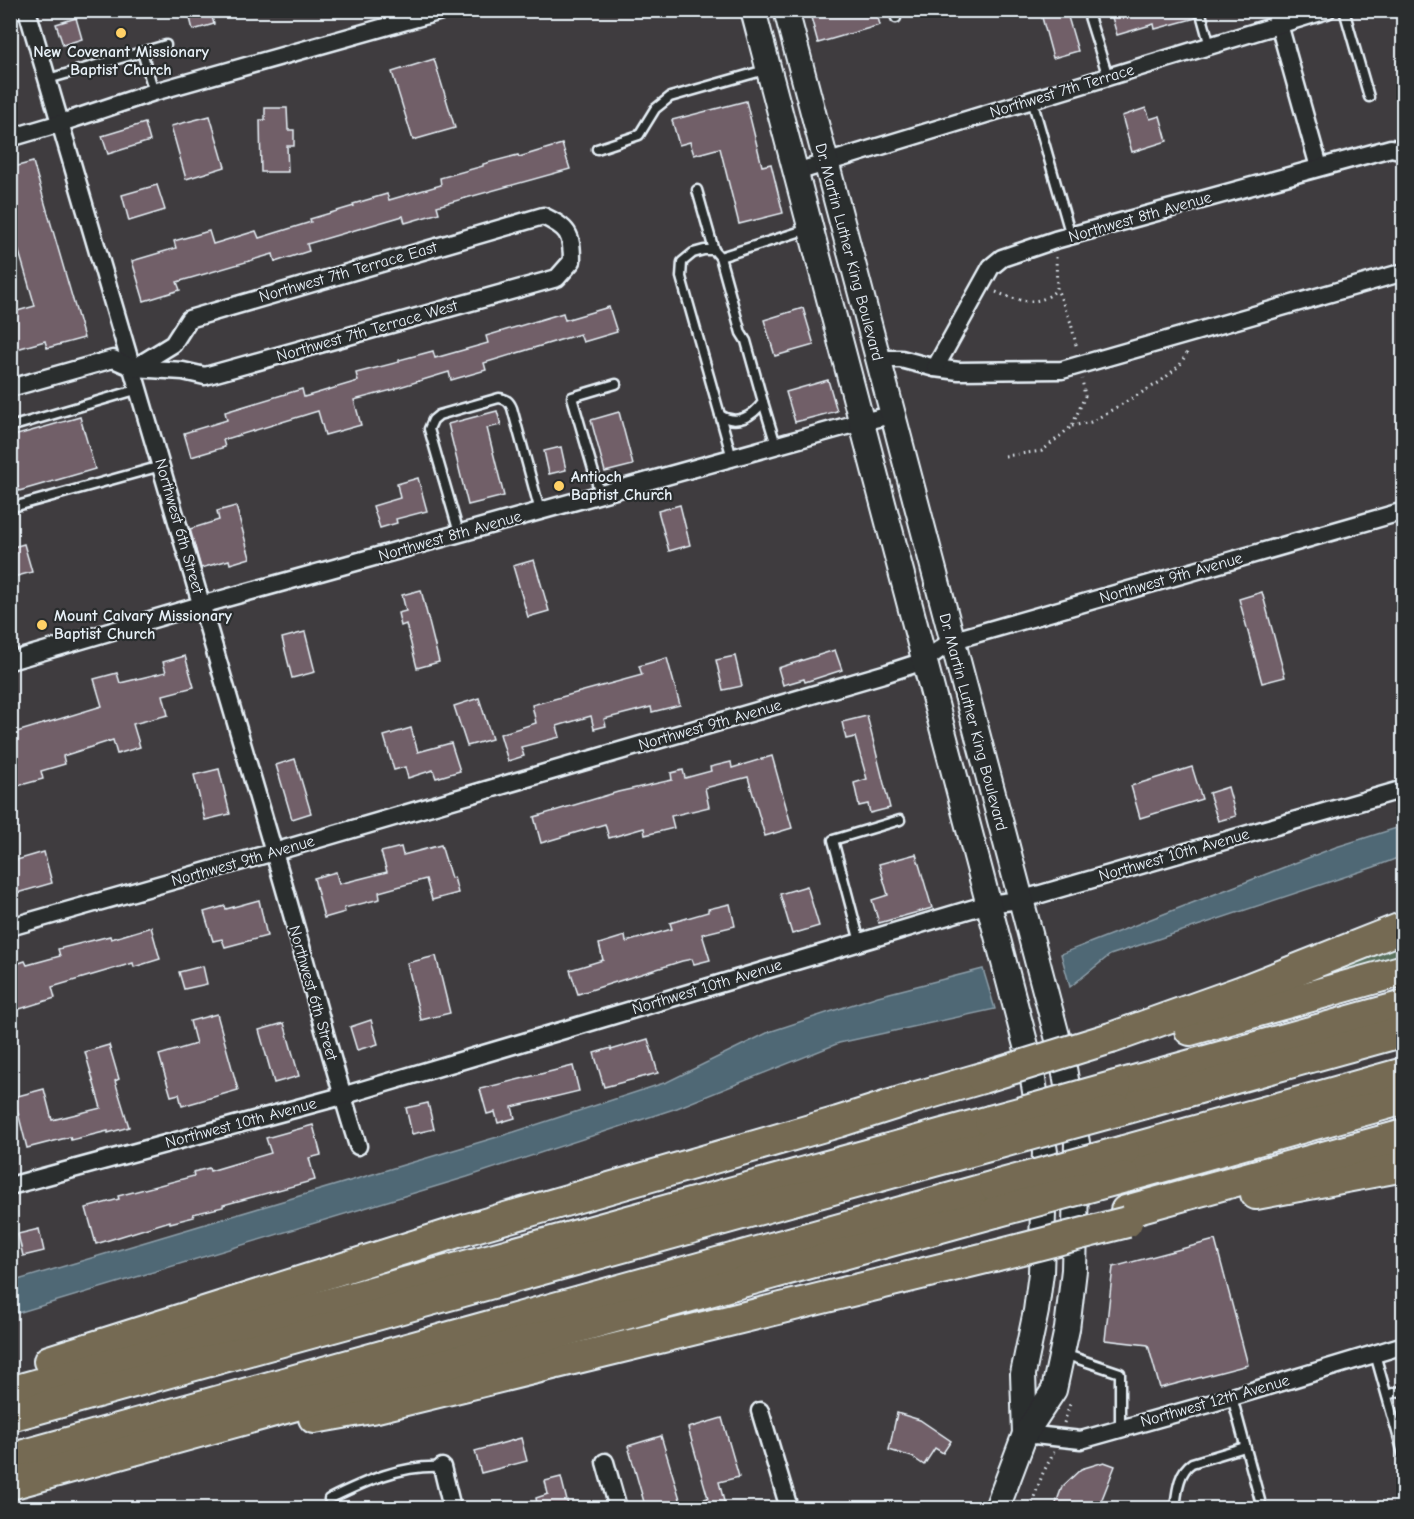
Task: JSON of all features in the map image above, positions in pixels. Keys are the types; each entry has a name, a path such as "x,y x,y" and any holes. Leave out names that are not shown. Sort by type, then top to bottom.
{"highway":[{"path":"1111,1044 1404,927"},
{"path":"10,1375 34,1365 475,1227 838,1122 915,1106 1111,1044 1404,970"},
{"path":"1118,1098 1404,1006"},
{"path":"10,1392 1118,1098 1404,1031"},
{"path":"1124,1164 1404,1073"},
{"path":"10,1459 1124,1164 1404,1099"},
{"path":"10,1416 991,1133"},
{"path":"131,1451 377,1407 939,1271 994,1252 1127,1216 1404,1135"},
{"path":"1127,1216 1404,1166"},
{"path":"10,1484 131,1451 995,1199"}],"main road":[{"name":"Dr. Martin Luther King Boulevard","path":"753,10 1030,1062 1045,1152 1041,1273 1023,1374 1025,1434"},
{"name":"Dr. Martin Luther King Boulevard","path":"786,10 1061,1051 1077,1143 1074,1270 1062,1354 1054,1390 1025,1434 997,1509"}],"street":[{"name":"Northwest 6th Street","path":"25,10 48,79 134,368 358,1146"},
{"path":"10,138 154,92 445,10"},
{"name":"Northwest 7th Terrace","path":"796,172 1210,46 1277,18 1327,10"},
{"path":"1277,18 1319,167"},
{"name":"Northwest 8th Avenue","path":"935,368 991,267 1002,258 1071,236 1319,167 1391,148 1404,151"},
{"name":"Northwest 7th Terrace East","path":"134,368 173,344 189,319 508,225 543,216 561,224 572,240"},
{"name":"Northwest 7th Terrace West","path":"134,368 183,371 205,376 557,278 572,261 572,240"},
{"path":"877,360 901,358 935,368 959,371 1062,370 1404,272"},
{"path":"10,388 113,358 134,368"},
{"name":"Northwest 8th Avenue","path":"10,661 459,533 892,415"},
{"name":"Northwest 9th Avenue","path":"10,927 274,852 924,660 951,641 1404,512"},
{"name":"Northwest 10th Avenue","path":"10,1186 342,1096 988,904 1020,900 1404,789"},
{"name":"Northwest 12th Avenue","path":"1025,1434 1082,1440 1404,1345"},
{"path":"760,1411 789,1509"},
{"path":"605,1462 618,1509"},
{"path":"442,1467 452,1509"}],"lane":[{"path":"10,14 25,10"},
{"path":"1087,10 1108,77"},
{"path":"1200,10 1210,46"},
{"path":"1344,10 1369,97"},
{"path":"48,79 166,45"},
{"path":"142,52 154,92"},
{"path":"597,149 639,135 655,109 670,97 769,69"},
{"path":"1032,100 1071,236"},
{"path":"697,190 741,333 746,341 776,446"},
{"path":"732,458 680,270 682,262 698,251 717,253 811,228"},
{"path":"600,494 572,397 616,384"},
{"path":"10,427 139,389"},
{"path":"459,533 429,429 430,424 439,415 499,398 505,399 512,408 540,511"},
{"path":"720,415 725,418 742,419 753,414 763,402"},
{"path":"10,498 13,507 161,465"},
{"path":"860,942 832,840 900,820"},
{"path":"1062,1354 1120,1372 1120,1430"},
{"path":"1376,1354 1404,1457"},
{"path":"1387,1395 1404,1390"},
{"path":"1232,1397 1262,1509"},
{"path":"1174,1509 1185,1467 1245,1447"},
{"path":"329,1499 355,1486 401,1469 421,1466 442,1467"}],"path":[{"path":"981,285 1010,298 1026,301 1048,299 1058,289"},
{"path":"1071,426 1091,422 1160,382 1180,366 1199,332"}],"green space":[{"path":"1403,936 1403,957 1291,989 1288,982"}],"water":[{"path":"1403,826 1403,856 1110,955 1070,987 1061,954 1336,847"},
{"path":"983,969 995,1009 839,1043 677,1108 467,1177 11,1315 11,1282 514,1132 667,1082 769,1032 878,996"}],"building":[{"path":"188,10 210,10 214,24 193,30"},
{"path":"809,10 876,10 880,25 818,43"},
{"path":"1040,10 1066,10 1078,51 1053,58"},
{"path":"1110,10 1194,10 1196,18 1155,29 1154,24 1117,35"},
{"path":"76,18 82,39 63,45 56,24"},
{"path":"434,59 455,128 413,140 392,72"},
{"path":"746,101 762,166 771,164 783,213 739,224 720,148 694,155 690,142 679,145 672,120"},
{"path":"265,108 287,108 288,130 294,130 294,146 287,146 288,172 261,172 260,120 265,120"},
{"path":"1146,108 1150,119 1160,116 1167,141 1132,152 1122,116"},
{"path":"210,116 225,167 186,179 171,126"},
{"path":"145,123 150,141 108,154 102,136"},
{"path":"562,144 570,169 437,206 439,213 405,223 403,216 307,244 309,251 275,262 273,254 177,282 180,290 144,301 132,261 176,248 174,241 209,231 213,244 256,231 259,238 311,222 310,219 354,206 353,204 387,194 389,200 441,185 440,178 483,166 483,164 518,155 519,157"},
{"path":"33,162 84,338 47,348 45,341 10,351 10,313 35,306 10,221 10,168"},
{"path":"157,185 165,210 129,221 122,195"},
{"path":"609,307 617,332 583,342 580,334 484,363 486,370 451,380 449,372 354,400 361,425 325,435 318,411 223,440 225,447 191,457 184,433 227,420 225,412 302,389 304,397 358,381 356,373 399,362 399,360 433,351 435,358 488,343 486,336 563,313 565,320"},
{"path":"803,308 814,345 775,356 764,320"},
{"path":"828,380 837,411 795,422 786,392"},
{"path":"497,411 501,425 487,428 504,496 468,505 448,424"},
{"path":"619,412 633,465 605,472 591,420"},
{"path":"80,417 95,469 19,491 10,460 10,437"},
{"path":"561,447 566,470 549,474 544,451"},
{"path":"418,478 427,511 396,519 397,523 380,528 373,506 400,498 397,484"},
{"path":"680,505 690,545 669,551 658,511"},
{"path":"236,506 250,558 230,564 229,560 201,568 190,529 219,520 217,511"},
{"path":"24,544 32,572 10,578 10,548"},
{"path":"534,560 549,611 528,617 513,566"},
{"path":"421,590 439,662 417,668 406,624 401,626 398,613 406,611 402,595"},
{"path":"1262,592 1285,677 1262,683 1239,599"},
{"path":"305,632 315,672 292,678 282,638"},
{"path":"835,650 842,670 805,682 804,679 783,685 778,668"},
{"path":"185,656 194,687 163,695 168,715 133,724 140,747 117,754 113,740 63,756 65,764 41,771 43,779 10,788 10,734 102,706 94,679 117,673 120,683 166,672 163,662"},
{"path":"735,656 742,686 723,690 716,660"},
{"path":"667,658 680,705 652,712 651,707 604,719 606,726 594,729 591,716 557,726 560,737 521,747 524,756 508,761 500,734 536,723 532,705 642,675 639,666"},
{"path":"479,698 492,739 467,746 454,706"},
{"path":"867,716 890,808 870,813 868,804 859,806 854,783 867,779 855,737 846,739 842,722"},
{"path":"411,728 418,752 451,743 460,771 436,778 433,770 408,778 405,767 394,770 384,736"},
{"path":"772,756 792,828 765,836 748,777 705,788 709,807 671,816 674,828 645,835 644,828 609,838 605,824 541,843 534,817 618,792 672,780 671,773 683,770 685,778 711,771 710,767 731,762 732,768"},
{"path":"295,759 311,813 292,819 276,765"},
{"path":"1192,767 1202,799 1140,818 1131,786"},
{"path":"219,769 230,814 205,820 194,775"},
{"path":"1228,787 1236,816 1218,821 1209,793"},
{"path":"441,845 458,893 432,900 426,879 379,892 380,899 344,908 345,912 324,918 314,878 336,872 339,884 387,872 381,852 401,847 403,855"},
{"path":"44,852 52,883 10,895 10,862"},
{"path":"916,854 932,908 879,923 872,900 888,895 879,864"},
{"path":"807,886 819,926 792,934 780,894"},
{"path":"259,900 267,936 225,947 222,939 213,941 204,912"},
{"path":"730,904 735,926 702,934 710,960 694,964 692,959 682,961 578,994 570,970 603,960 599,944 625,936 626,942 672,929 670,923 708,912 708,909"},
{"path":"151,927 160,959 134,967 133,963 52,987 55,998 10,1012 10,995 16,993 10,966 25,961 27,965 60,956 58,949 110,936 111,939"},
{"path":"436,956 450,1013 421,1020 407,963"},
{"path":"203,966 207,984 184,989 179,972"},
{"path":"217,1014 238,1090 182,1106 179,1094 171,1096 159,1055 196,1044 190,1021"},
{"path":"371,1020 378,1044 357,1050 350,1027"},
{"path":"284,1023 299,1076 274,1083 259,1030"},
{"path":"648,1039 658,1073 604,1087 594,1053"},
{"path":"109,1045 119,1079 115,1081 129,1127 71,1140 70,1137 27,1148 14,1097 44,1089 52,1120 101,1108 85,1052"},
{"path":"573,1066 579,1091 512,1107 515,1118 498,1123 495,1112 487,1114 480,1089"},
{"path":"428,1103 434,1129 412,1134 406,1108"},
{"path":"313,1125 321,1155 309,1158 315,1180 223,1205 223,1207 193,1214 194,1217 170,1223 170,1221 96,1244 86,1208 119,1199 118,1196 194,1176 193,1172 209,1168 210,1171 271,1153 266,1138"},
{"path":"39,1229 44,1251 23,1256 18,1234"},
{"path":"1215,1240 1248,1365 1160,1388 1148,1345 1105,1340 1113,1267"},
{"path":"897,1413 920,1420 951,1441 943,1453 935,1448 924,1465 912,1457 889,1450"},
{"path":"722,1418 739,1477 719,1482 726,1509 683,1509 683,1504 708,1498 688,1428"},
{"path":"661,1436 683,1509 646,1509 628,1446"},
{"path":"521,1438 527,1461 481,1473 475,1451"},
{"path":"1104,1462 1115,1466 1098,1509 1054,1509 1062,1487 1081,1469"},
{"path":"561,1477 569,1509 538,1509 536,1498 548,1494 545,1481"}],"place":[{"name":"New Covenant Missionary Baptist Church","path":"121,33"},
{"name":"Antioch Baptist Church","path":"559,486"},
{"name":"Mount Calvary Missionary Baptist Church","path":"42,625"}]}
